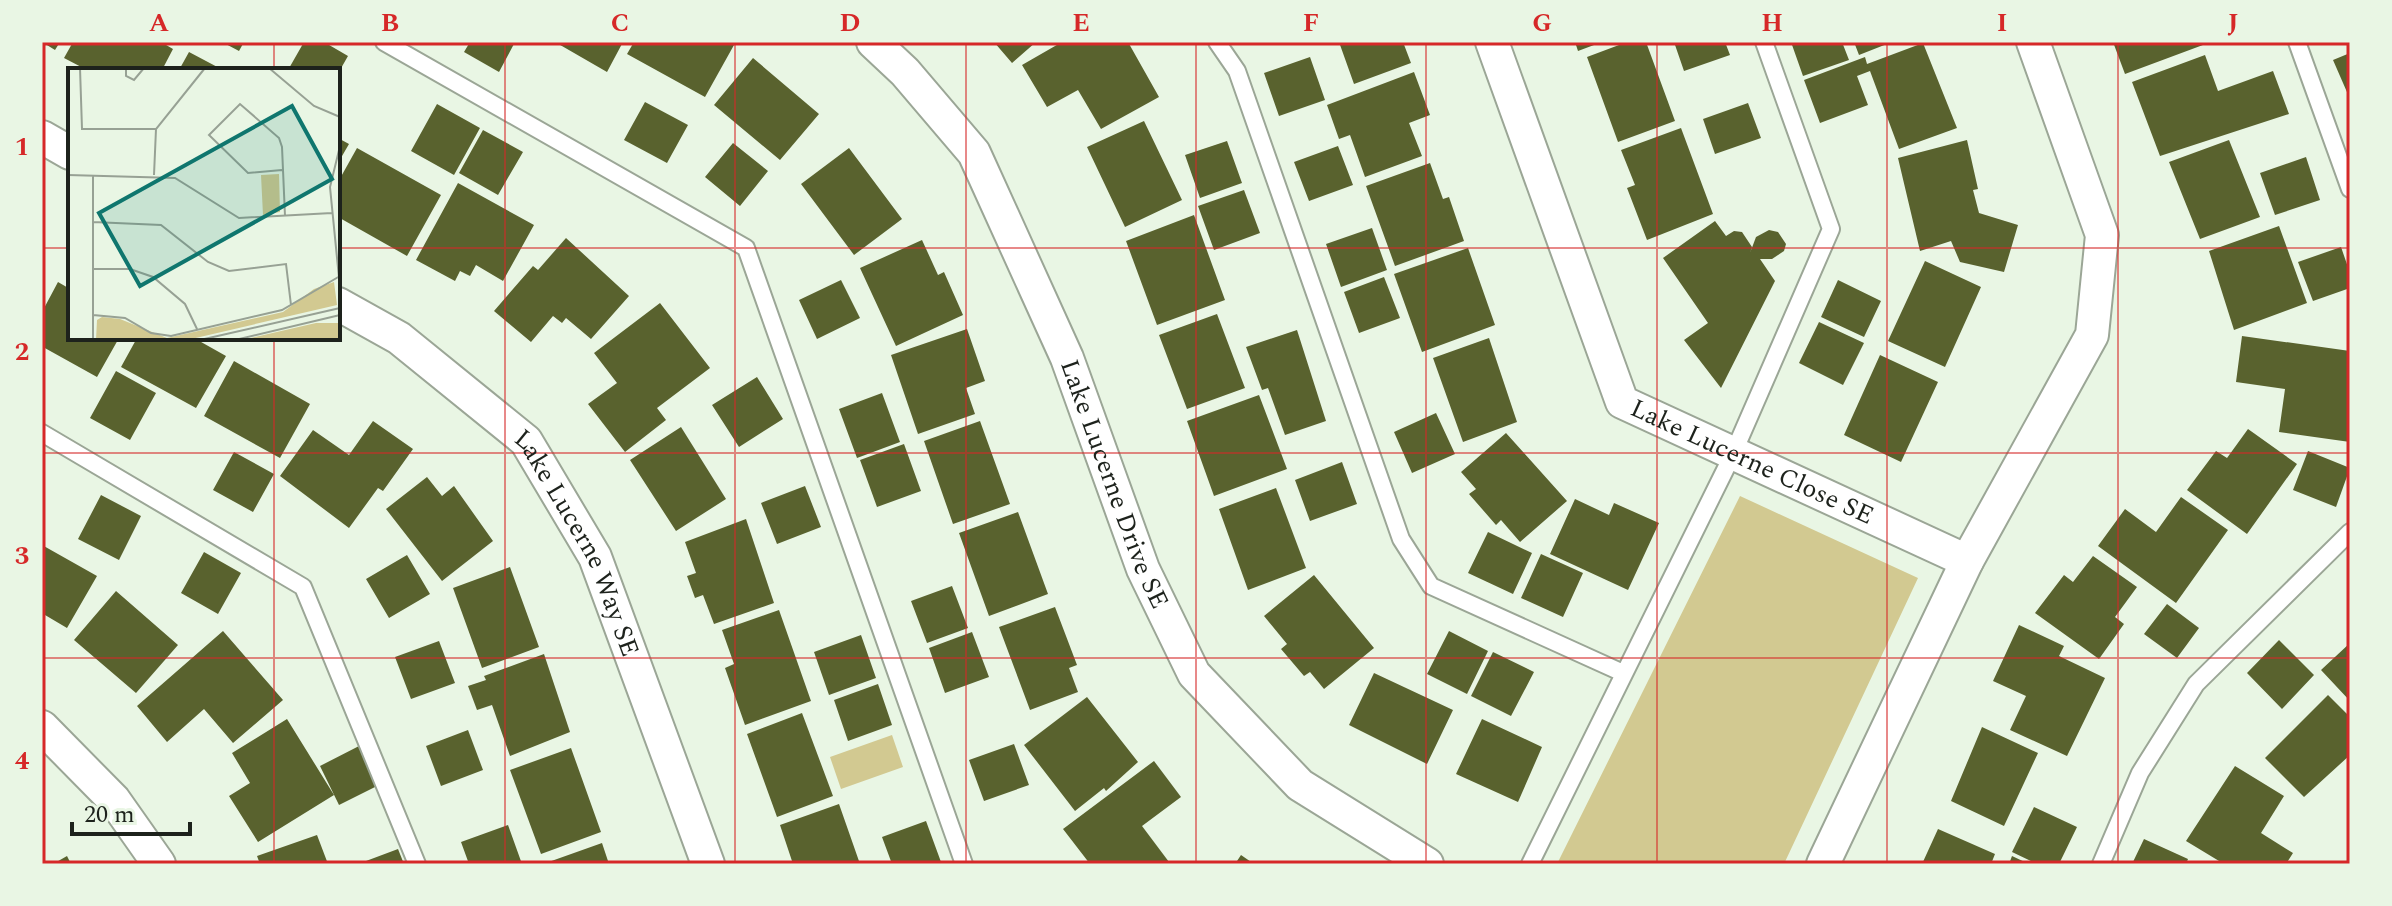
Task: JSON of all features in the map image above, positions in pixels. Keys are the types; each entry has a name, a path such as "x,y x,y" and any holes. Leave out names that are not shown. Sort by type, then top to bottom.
{"street":[{"name":"Lake Lucerne Drive SE","path":"873,42 905,72 974,153 1067,358 1143,569 1194,674 1300,785 1427,864"},
{"name":"Lake Lucerne Close SE","path":"1492,42 1622,402 1967,561"},
{"path":"1823,864 1967,561 2092,335 2102,235 2033,42"},
{"path":"42,137 68,152"},
{"name":"Lake Lucerne Way SE","path":"340,305 399,338 526,441 595,557 708,864"},
{"path":"42,727 114,800 159,864"}],"lane":[{"path":"384,42 746,248 964,864"},
{"path":"1217,42 1237,71 1408,551 1431,586 1623,673"},
{"path":"1530,864 1733,454 1831,229 1764,42"},
{"path":"2297,42 2350,189"},
{"path":"42,433 303,587 417,864"},
{"path":"2101,864 2140,773 2196,684 2350,532"}],"shaded area":[{"path":"1740,496 1918,578 1784,864 1557,864"},
{"path":"892,735 903,767 841,789 830,757"}],"building":[{"path":"42,42 60,42 55,50"},
{"path":"73,42 161,42 173,49 163,68 83,68 64,58"},
{"path":"222,42 244,42 239,51"},
{"path":"304,42 324,42 348,56 340,70 289,68"},
{"path":"470,42 515,42 499,72 464,52"},
{"path":"555,42 623,42 607,72"},
{"path":"634,42 728,42 734,45 705,97 627,54"},
{"path":"994,42 1036,42 1012,63"},
{"path":"1062,42 1128,42 1159,97 1101,129 1078,90 1047,107 1022,65"},
{"path":"1339,42 1403,42 1411,63 1354,84"},
{"path":"1575,42 1602,42 1578,51"},
{"path":"1627,42 1646,42 1675,121 1618,142 1587,57"},
{"path":"1674,42 1725,42 1730,55 1684,71"},
{"path":"1791,42 1842,42 1849,60 1803,76"},
{"path":"1854,42 1892,42 1859,55"},
{"path":"2113,42 2211,42 2125,74"},
{"path":"1923,43 1957,128 1899,149 1870,71 1857,76 1868,105 1820,123 1804,80 1865,57 1867,64"},
{"path":"189,52 219,68 180,68"},
{"path":"2350,53 2350,99 2333,60"},
{"path":"2205,55 2218,91 2273,71 2289,114 2160,156 2132,82"},
{"path":"1310,57 1325,100 1279,116 1264,73"},
{"path":"753,58 819,114 780,160 714,105"},
{"path":"1414,72 1430,115 1409,123 1422,156 1365,177 1350,135 1339,139 1327,105"},
{"path":"645,102 688,125 667,163 624,140"},
{"path":"1748,103 1761,138 1715,154 1703,119"},
{"path":"437,104 480,128 454,175 411,151"},
{"path":"1144,121 1182,200 1125,227 1087,147"},
{"path":"1681,128 1713,214 1647,240 1627,188 1635,185 1621,150"},
{"path":"483,130 523,152 498,195 459,173"},
{"path":"340,139 349,144 340,160"},
{"path":"1967,140 1978,189 1973,190 1979,213 2018,225 2004,272 1960,262 1951,241 1920,251 1898,158"},
{"path":"2229,140 2260,217 2200,239 2169,162"},
{"path":"1227,141 1242,183 1200,198 1185,155"},
{"path":"733,143 768,171 740,206 705,177"},
{"path":"1338,146 1353,185 1309,201 1294,162"},
{"path":"357,148 441,195 407,256 340,218 340,178"},
{"path":"849,148 902,219 854,255 801,184"},
{"path":"2306,157 2320,200 2275,215 2260,173"},
{"path":"1430,163 1443,199 1449,197 1464,241 1395,266 1366,186"},
{"path":"458,183 534,225 503,281 476,265 470,276 460,271 455,281 416,260"},
{"path":"1244,190 1260,233 1214,250 1198,206"},
{"path":"1194,215 1225,300 1157,325 1126,241"},
{"path":"1715,221 1726,236 1734,231 1742,232 1752,247 1750,253 1756,237 1769,230 1778,232 1786,244 1784,251 1772,259 1760,259 1775,281 1721,388 1684,340 1708,323 1663,258"},
{"path":"2279,226 2307,303 2234,330 2209,251"},
{"path":"1372,228 1387,270 1341,287 1326,244"},
{"path":"566,238 629,296 591,339 566,318 562,323 553,316 531,342 494,311 533,266 538,270"},
{"path":"922,240 938,275 944,272 963,315 896,346 860,268"},
{"path":"2341,247 2350,273 2350,288 2313,301 2298,262"},
{"path":"1468,248 1495,325 1422,352 1394,274"},
{"path":"1925,261 1981,287 1945,367 1888,341"},
{"path":"1384,277 1400,318 1359,333 1344,292"},
{"path":"841,280 860,318 817,339 799,300"},
{"path":"1838,280 1881,301 1864,337 1821,317"},
{"path":"58,282 68,288 68,340 118,340 97,377 43,347 42,312"},
{"path":"660,303 710,368 657,408 666,420 625,452 588,404 617,383 594,353"},
{"path":"1217,314 1245,388 1187,409 1159,335"},
{"path":"1819,322 1864,343 1843,385 1799,363"},
{"path":"967,329 985,381 966,388 975,414 918,434 891,355"},
{"path":"1297,330 1326,421 1285,435 1268,388 1262,390 1246,347"},
{"path":"2242,336 2350,351 2350,442 2279,432 2285,389 2236,382"},
{"path":"1489,338 1517,422 1463,442 1433,358"},
{"path":"136,340 198,340 226,356 196,408 121,367"},
{"path":"1880,355 1938,382 1901,462 1844,435"},
{"path":"234,361 310,404 280,458 204,416"},
{"path":"116,371 156,393 130,440 90,418"},
{"path":"757,377 783,419 739,447 712,405"},
{"path":"882,393 900,442 857,458 839,409"},
{"path":"1259,395 1287,469 1214,496 1187,421"},
{"path":"1436,413 1455,454 1412,473 1394,432"},
{"path":"373,421 413,449 383,491 378,488 349,528 280,476 313,430 349,455"},
{"path":"980,421 1010,504 953,524 924,441"},
{"path":"681,427 726,499 676,531 630,460"},
{"path":"2248,429 2297,464 2247,534 2187,490 2216,451 2227,458"},
{"path":"1506,433 1567,501 1520,542 1501,520 1496,525 1469,494 1476,489 1461,472"},
{"path":"904,444 921,491 877,507 860,460"},
{"path":"2308,451 2350,468 2336,507 2293,490"},
{"path":"234,452 274,474 253,512 213,490"},
{"path":"1342,462 1357,504 1310,521 1295,480"},
{"path":"427,477 442,496 454,486 493,541 442,581 386,509"},
{"path":"805,486 821,527 777,544 761,503"},
{"path":"1276,488 1306,568 1248,590 1219,509"},
{"path":"101,495 141,516 119,560 78,539"},
{"path":"2181,497 2228,530 2176,603 2098,546 2125,509 2156,532"},
{"path":"1575,499 1609,515 1614,503 1659,523 1628,590 1550,554"},
{"path":"1018,512 1048,594 989,616 959,533"},
{"path":"746,519 774,603 714,624 703,595 695,598 687,576 696,573 685,542"},
{"path":"1488,532 1532,553 1513,594 1468,573"},
{"path":"42,545 97,576 67,628 45,615 42,621"},
{"path":"204,552 241,573 218,614 181,593"},
{"path":"1541,554 1583,573 1563,617 1521,598"},
{"path":"407,555 430,594 389,618 366,579"},
{"path":"2093,556 2137,587 2115,617 2124,624 2099,659 2035,613 2064,575 2073,582"},
{"path":"510,567 539,647 482,668 453,588"},
{"path":"1314,575 1374,648 1324,689 1310,672 1304,676 1281,649 1287,644 1264,616"},
{"path":"952,586 968,628 927,643 911,601"},
{"path":"116,591 178,645 136,693 74,640"},
{"path":"2167,604 2199,628 2177,658 2144,634"},
{"path":"1055,607 1077,665 1069,668 1078,692 1030,710 999,627"},
{"path":"779,610 811,701 745,725 725,668 734,664 722,630"},
{"path":"2019,625 2064,646 2059,656 2105,678 2067,756 2010,730 2026,696 1993,681"},
{"path":"223,631 283,700 233,743 204,709 167,742 137,706"},
{"path":"1449,631 1488,651 1467,694 1427,674"},
{"path":"972,632 989,677 945,693 929,648"},
{"path":"861,635 876,678 829,695 814,652"},
{"path":"2279,640 2314,675 2282,709 2247,673"},
{"path":"439,641 455,683 411,699 395,657"},
{"path":"2350,643 2350,701 2321,670"},
{"path":"1493,652 1534,672 1511,716 1471,696"},
{"path":"544,654 570,732 510,756 492,705 477,710 468,686 486,680 484,676"},
{"path":"1374,673 1453,710 1427,764 1349,725"},
{"path":"878,684 892,725 848,741 834,700"},
{"path":"2328,695 2350,717 2350,755 2304,797 2265,758"},
{"path":"1087,697 1138,762 1106,791 1104,788 1075,811 1024,745"},
{"path":"802,713 833,796 777,817 747,734"},
{"path":"287,719 334,795 258,842 229,796 250,783 232,753"},
{"path":"1482,719 1542,747 1518,802 1456,774"},
{"path":"1982,727 2038,753 2004,826 1951,801"},
{"path":"468,730 483,770 441,786 426,746"},
{"path":"1014,744 1029,785 984,801 969,760"},
{"path":"361,745 381,784 339,805 320,766"},
{"path":"571,748 601,832 541,854 510,770"},
{"path":"1154,761 1181,797 1142,826 1169,862 1090,864 1063,829"},
{"path":"2235,766 2284,796 2261,833 2293,853 2286,864 2224,864 2186,841"},
{"path":"839,804 860,864 793,864 780,825"},
{"path":"2034,807 2077,827 2059,864 2037,864 2012,852"},
{"path":"926,821 941,862 892,864 882,837"},
{"path":"508,825 522,864 469,864 461,842"},
{"path":"1938,829 1995,854 1991,864 1922,864"},
{"path":"317,835 328,864 260,864 257,856"},
{"path":"2144,839 2188,859 2186,864 2132,864"},
{"path":"602,843 609,864 543,864"},
{"path":"398,849 404,864 358,864"},
{"path":"1241,855 1254,864 1235,864"},
{"path":"67,856 71,864 53,864"},
{"path":"2012,856 2029,864 2009,864"}]}
